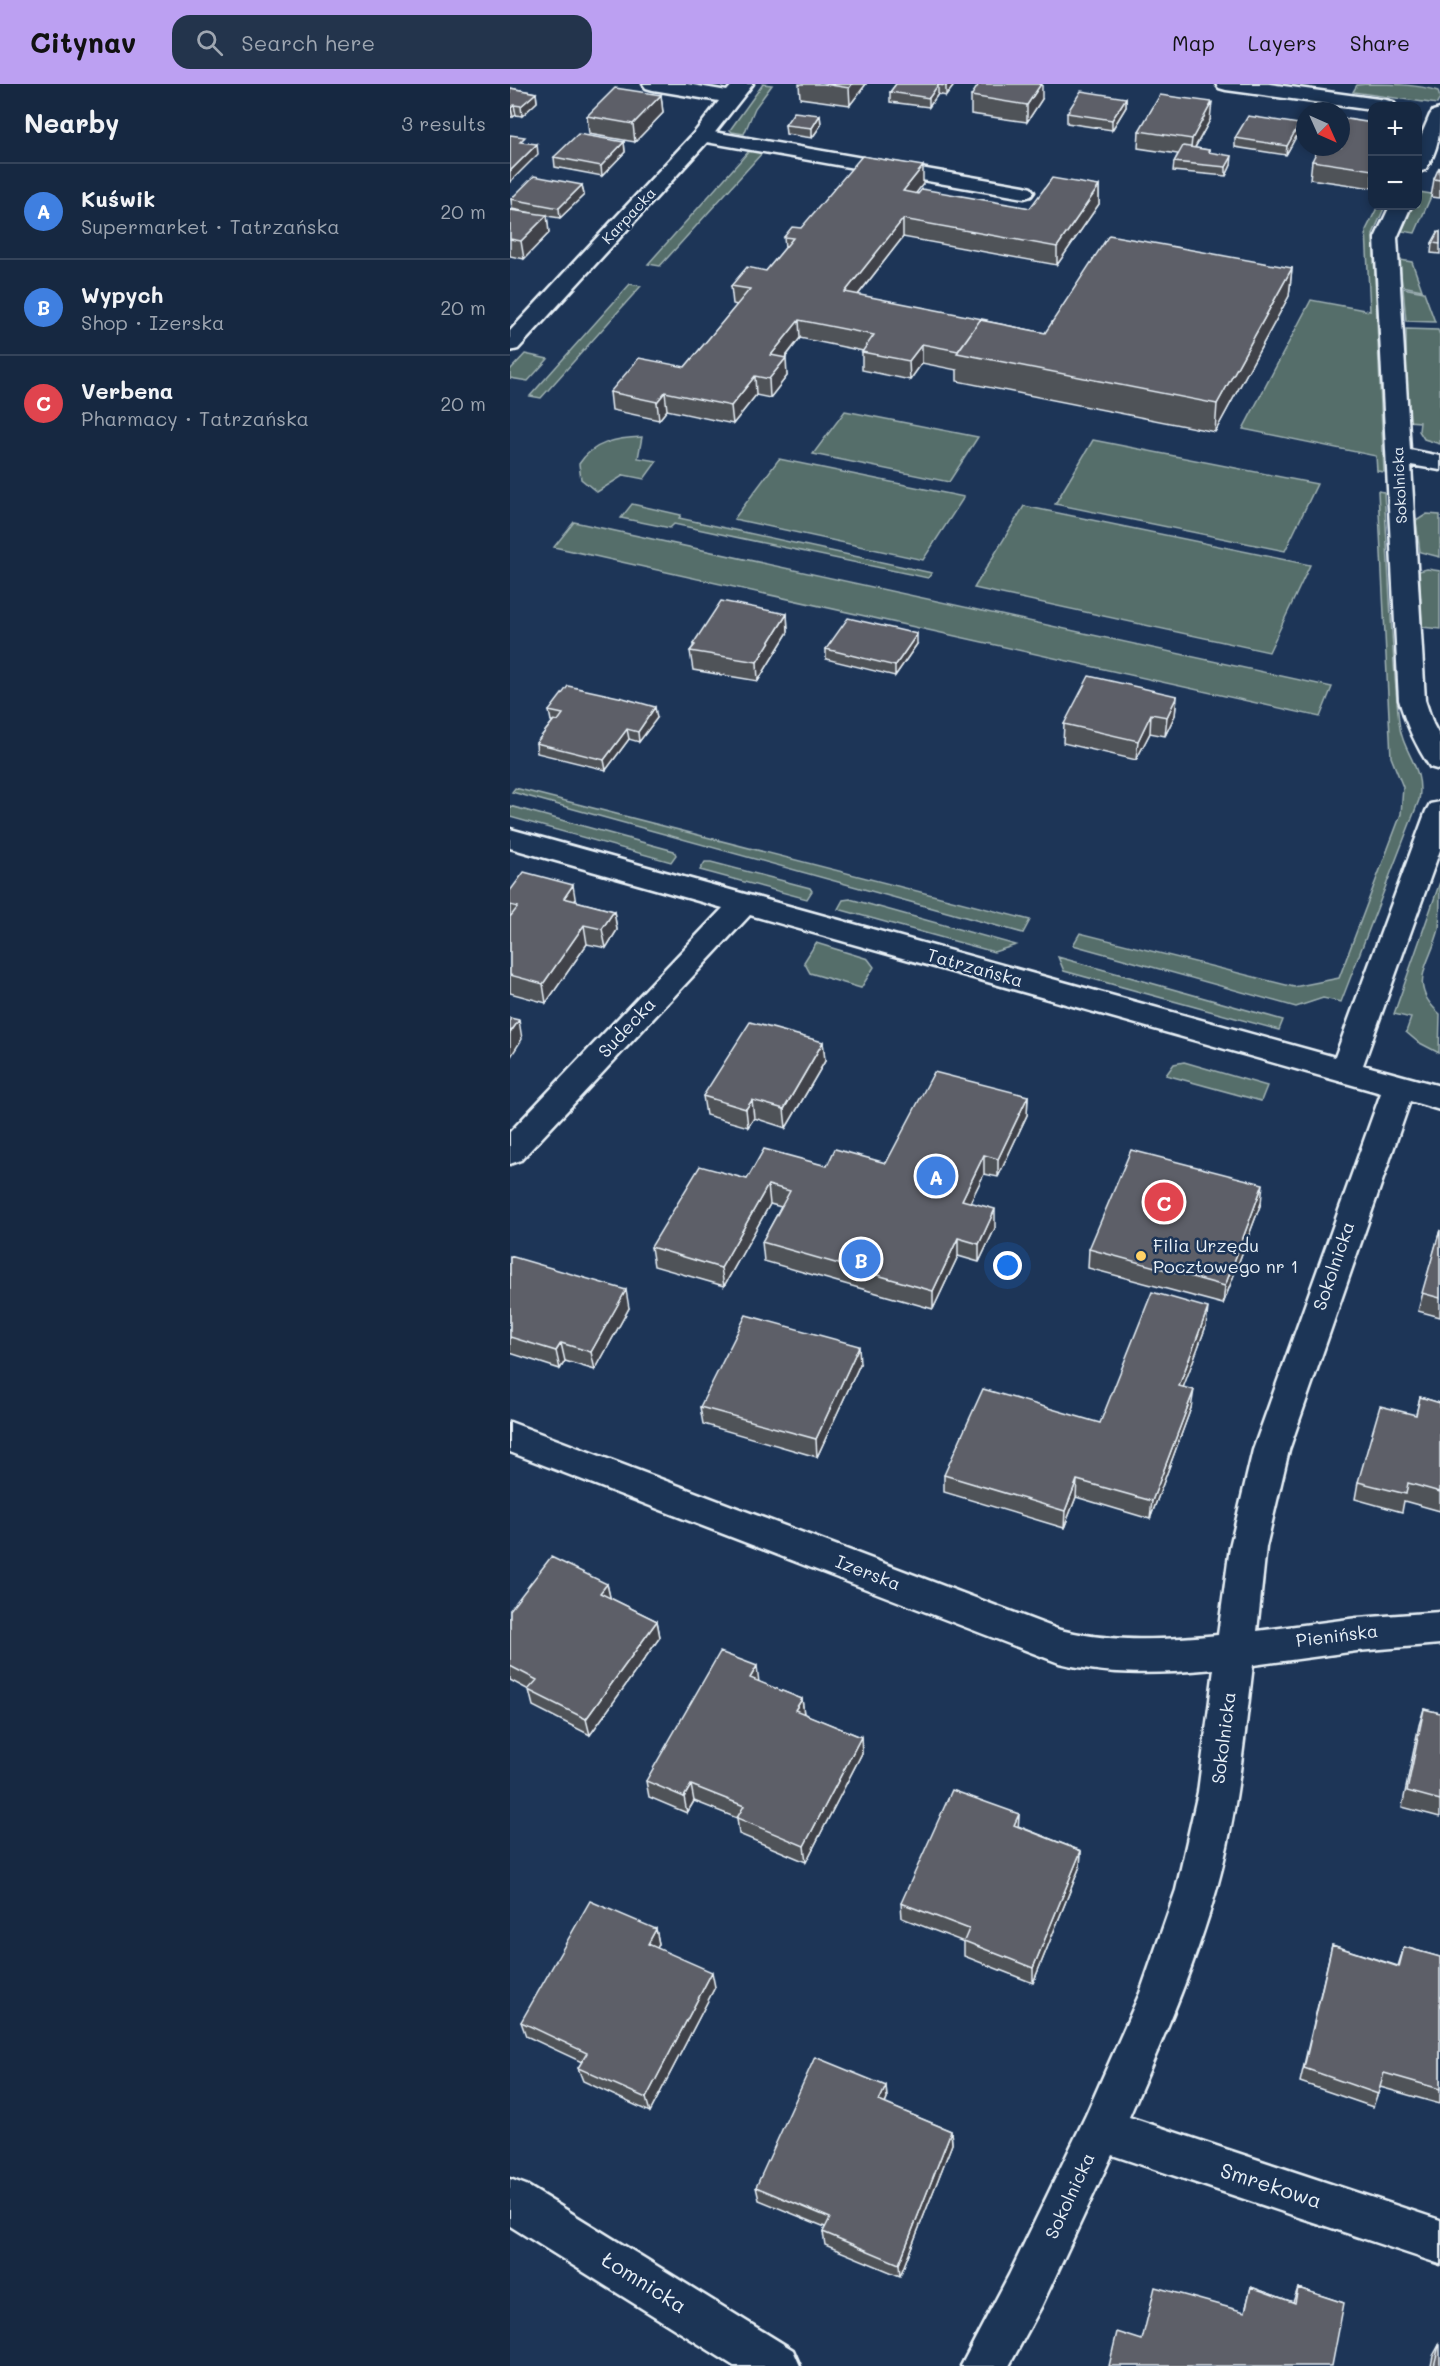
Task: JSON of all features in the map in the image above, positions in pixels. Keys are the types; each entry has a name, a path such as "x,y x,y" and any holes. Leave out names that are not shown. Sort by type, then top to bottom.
{"street":[{"path":"653,84 738,91"},
{"path":"1226,84 1368,104"},
{"name":"Karpacka","path":"510,344 702,136 738,91"},
{"path":"1422,112 1440,115 1422,157"},
{"path":"702,136 1024,192"},
{"name":"Sokolnicka","path":"1398,210 1386,238 1412,700 1419,724 1437,751"},
{"path":"1398,455 1440,463"},
{"path":"1345,1072 1440,811"},
{"name":"Tatrzańska","path":"510,838 1440,1098"},
{"name":"Sudecka","path":"510,1152 744,904"},
{"name":"Sokolnicka","path":"984,2366 1025,2291 1101,2130 1160,1996 1197,1890 1218,1792 1248,1547 1271,1450 1399,1087"},
{"name":"Izerska","path":"510,1437 1059,1646 1106,1656 1155,1657 1235,1649"},
{"name":"Pienińska","path":"1235,1649 1388,1629 1440,1628"},
{"name":"Smrekowa","path":"1101,2130 1440,2242"},
{"name":"Łomnicka","path":"510,2201 777,2366"}],"green space":[{"path":"763,84 772,85 755,108 744,134 732,132 730,130"},
{"path":"1357,85 1421,87 1438,91 1440,98 1437,104 1353,92"},
{"path":"750,150 763,152 660,266 648,264"},
{"path":"1422,192 1432,194 1415,233 1402,231 1411,210 1422,210"},
{"path":"1376,210 1383,210 1373,234 1384,472 1377,471 1376,456 1243,429 1311,300 1370,311 1366,230"},
{"path":"1400,260 1412,262 1422,290 1402,286"},
{"path":"630,284 641,286 541,398 530,396"},
{"path":"1403,288 1424,292 1435,322 1406,321"},
{"path":"1406,329 1438,330 1440,335 1440,444 1424,439 1419,431 1420,422 1407,421"},
{"path":"525,354 548,359 528,381 510,378 510,370"},
{"path":"845,411 978,437 949,482 813,454"},
{"path":"642,437 638,458 657,461 644,479 624,475 597,492 581,479 579,464 598,446 615,440"},
{"path":"1093,440 1317,484 1285,551 1055,504"},
{"path":"779,459 964,497 923,560 734,519"},
{"path":"1378,491 1384,492 1399,722 1404,743 1419,778 1420,788 1419,800 1341,1002 1323,998 1296,1007 1073,945 1080,933 1294,987 1339,978 1401,814 1403,787 1391,757"},
{"path":"632,504 681,515 679,518 932,573 928,578 674,524 670,528 621,518"},
{"path":"1024,506 1310,565 1269,652 974,588"},
{"path":"1427,514 1440,515 1440,557 1420,552 1416,521"},
{"path":"574,522 1332,687 1320,717 554,547"},
{"path":"1427,569 1440,571 1440,629 1422,627 1419,571"},
{"path":"515,788 1030,920 1023,933 512,792"},
{"path":"510,806 674,851 676,855 671,862 510,817"},
{"path":"705,862 810,888 812,891 807,899 700,870"},
{"path":"1440,882 1439,929 1426,964 1422,983 1424,993 1440,1014 1439,1053 1418,1042 1406,1032 1411,1018 1394,1014"},
{"path":"850,899 1016,945 994,952 838,909 843,900"},
{"path":"816,943 868,959 874,967 861,988 810,973 804,962"},
{"path":"1058,957 1283,1020 1279,1030 1064,971"},
{"path":"1184,1062 1267,1086 1261,1101 1166,1075 1174,1064"}],"building":[{"path":"824,84 852,84 849,88"},
{"path":"896,84 948,84 938,85 929,98 890,92"},
{"path":"979,84 1041,84 1027,105 971,96"},
{"path":"510,88 536,93 521,106 514,105 510,108"},
{"path":"615,88 661,95 633,124 587,116"},
{"path":"1081,91 1126,98 1112,120 1067,113"},
{"path":"1160,95 1212,102 1192,139 1139,131"},
{"path":"794,112 820,115 812,128 785,125"},
{"path":"1248,116 1296,124 1296,130 1287,146 1235,138"},
{"path":"1350,119 1368,122 1368,169 1312,161 1314,156 1350,156"},
{"path":"578,134 624,142 601,166 554,157"},
{"path":"510,135 525,137 520,142 537,144 510,171"},
{"path":"1183,146 1232,156 1226,167 1174,162"},
{"path":"862,156 923,166 903,191 918,194 922,189 1030,208 1052,178 1099,186 1057,247 903,219 845,292 987,320 980,320 958,351 922,344 909,361 862,352 874,335 799,320 771,355 786,358 769,379 755,376 731,406 665,392 657,402 610,392 639,358 685,367 750,289 731,286 747,267 766,271 793,238 784,237 792,227 801,228"},
{"path":"1439,167 1440,180 1434,179"},
{"path":"534,176 582,185 559,208 511,199"},
{"path":"510,210 547,215 521,241 510,239"},
{"path":"1440,232 1440,244 1432,243"},
{"path":"1109,235 1292,268 1217,404 957,353 980,320 1045,333"},
{"path":"721,601 787,614 757,662 690,651"},
{"path":"848,618 917,634 895,666 826,649"},
{"path":"1089,676 1177,696 1167,717 1151,714 1138,741 1064,724"},
{"path":"568,686 655,707 638,732 627,729 604,760 536,743 554,720 558,721 563,714 549,711"},
{"path":"524,872 573,885 564,898 614,911 602,929 584,925 543,984 510,975 510,917 518,907 510,905 510,891"},
{"path":"510,1018 519,1020 510,1033"},
{"path":"750,1022 823,1042 784,1109 752,1100 746,1109 703,1096"},
{"path":"934,1072 1028,1096 998,1159 984,1155 962,1200 995,1209 979,1244 958,1238 933,1291 762,1242 790,1191 768,1185 721,1268 651,1247 700,1166 747,1179 764,1149 827,1166 835,1149 886,1163"},
{"path":"1131,1150 1263,1184 1225,1286 1089,1249"},
{"path":"1440,1230 1440,1298 1422,1293"},
{"path":"510,1256 626,1290 591,1352 561,1343 556,1351 510,1337"},
{"path":"1152,1292 1208,1308 1179,1386 1194,1390 1152,1501 1077,1480 1065,1511 944,1475 983,1389 1100,1423"},
{"path":"746,1315 859,1346 816,1439 700,1407"},
{"path":"1420,1397 1440,1403 1440,1492 1408,1483 1406,1494 1358,1482 1380,1406 1416,1415"},
{"path":"551,1557 607,1584 600,1593 657,1621 586,1719 528,1690 537,1680 510,1666 510,1610"},
{"path":"720,1652 757,1666 750,1678 802,1699 795,1710 861,1737 804,1846 737,1818 744,1806 691,1785 684,1797 646,1781"},
{"path":"1424,1709 1440,1713 1440,1800 1407,1791"},
{"path":"952,1790 1019,1814 1014,1825 1081,1851 1033,1968 964,1941 969,1929 901,1903"},
{"path":"590,1901 656,1929 648,1944 712,1972 646,2098 578,2068 587,2053 521,2022"},
{"path":"1332,1945 1399,1967 1404,1947 1440,1957 1440,2089 1384,2073 1378,2094 1304,2068"},
{"path":"815,2057 886,2086 879,2101 951,2131 899,2264 823,2232 830,2218 756,2187"},
{"path":"1155,2287 1245,2312 1251,2287 1295,2303 1298,2288 1344,2303 1332,2366 1109,2366 1117,2332 1142,2340"},
{"path":"1439,2345 1440,2366 1434,2366"}],"place":[{"name":"Kuświk","path":"936,1176"},
{"name":"Verbena","path":"1164,1202"},
{"name":"Filia Urzędu Pocztowego nr 1","path":"1141,1256"},
{"name":"Wypych","path":"861,1259"}]}
